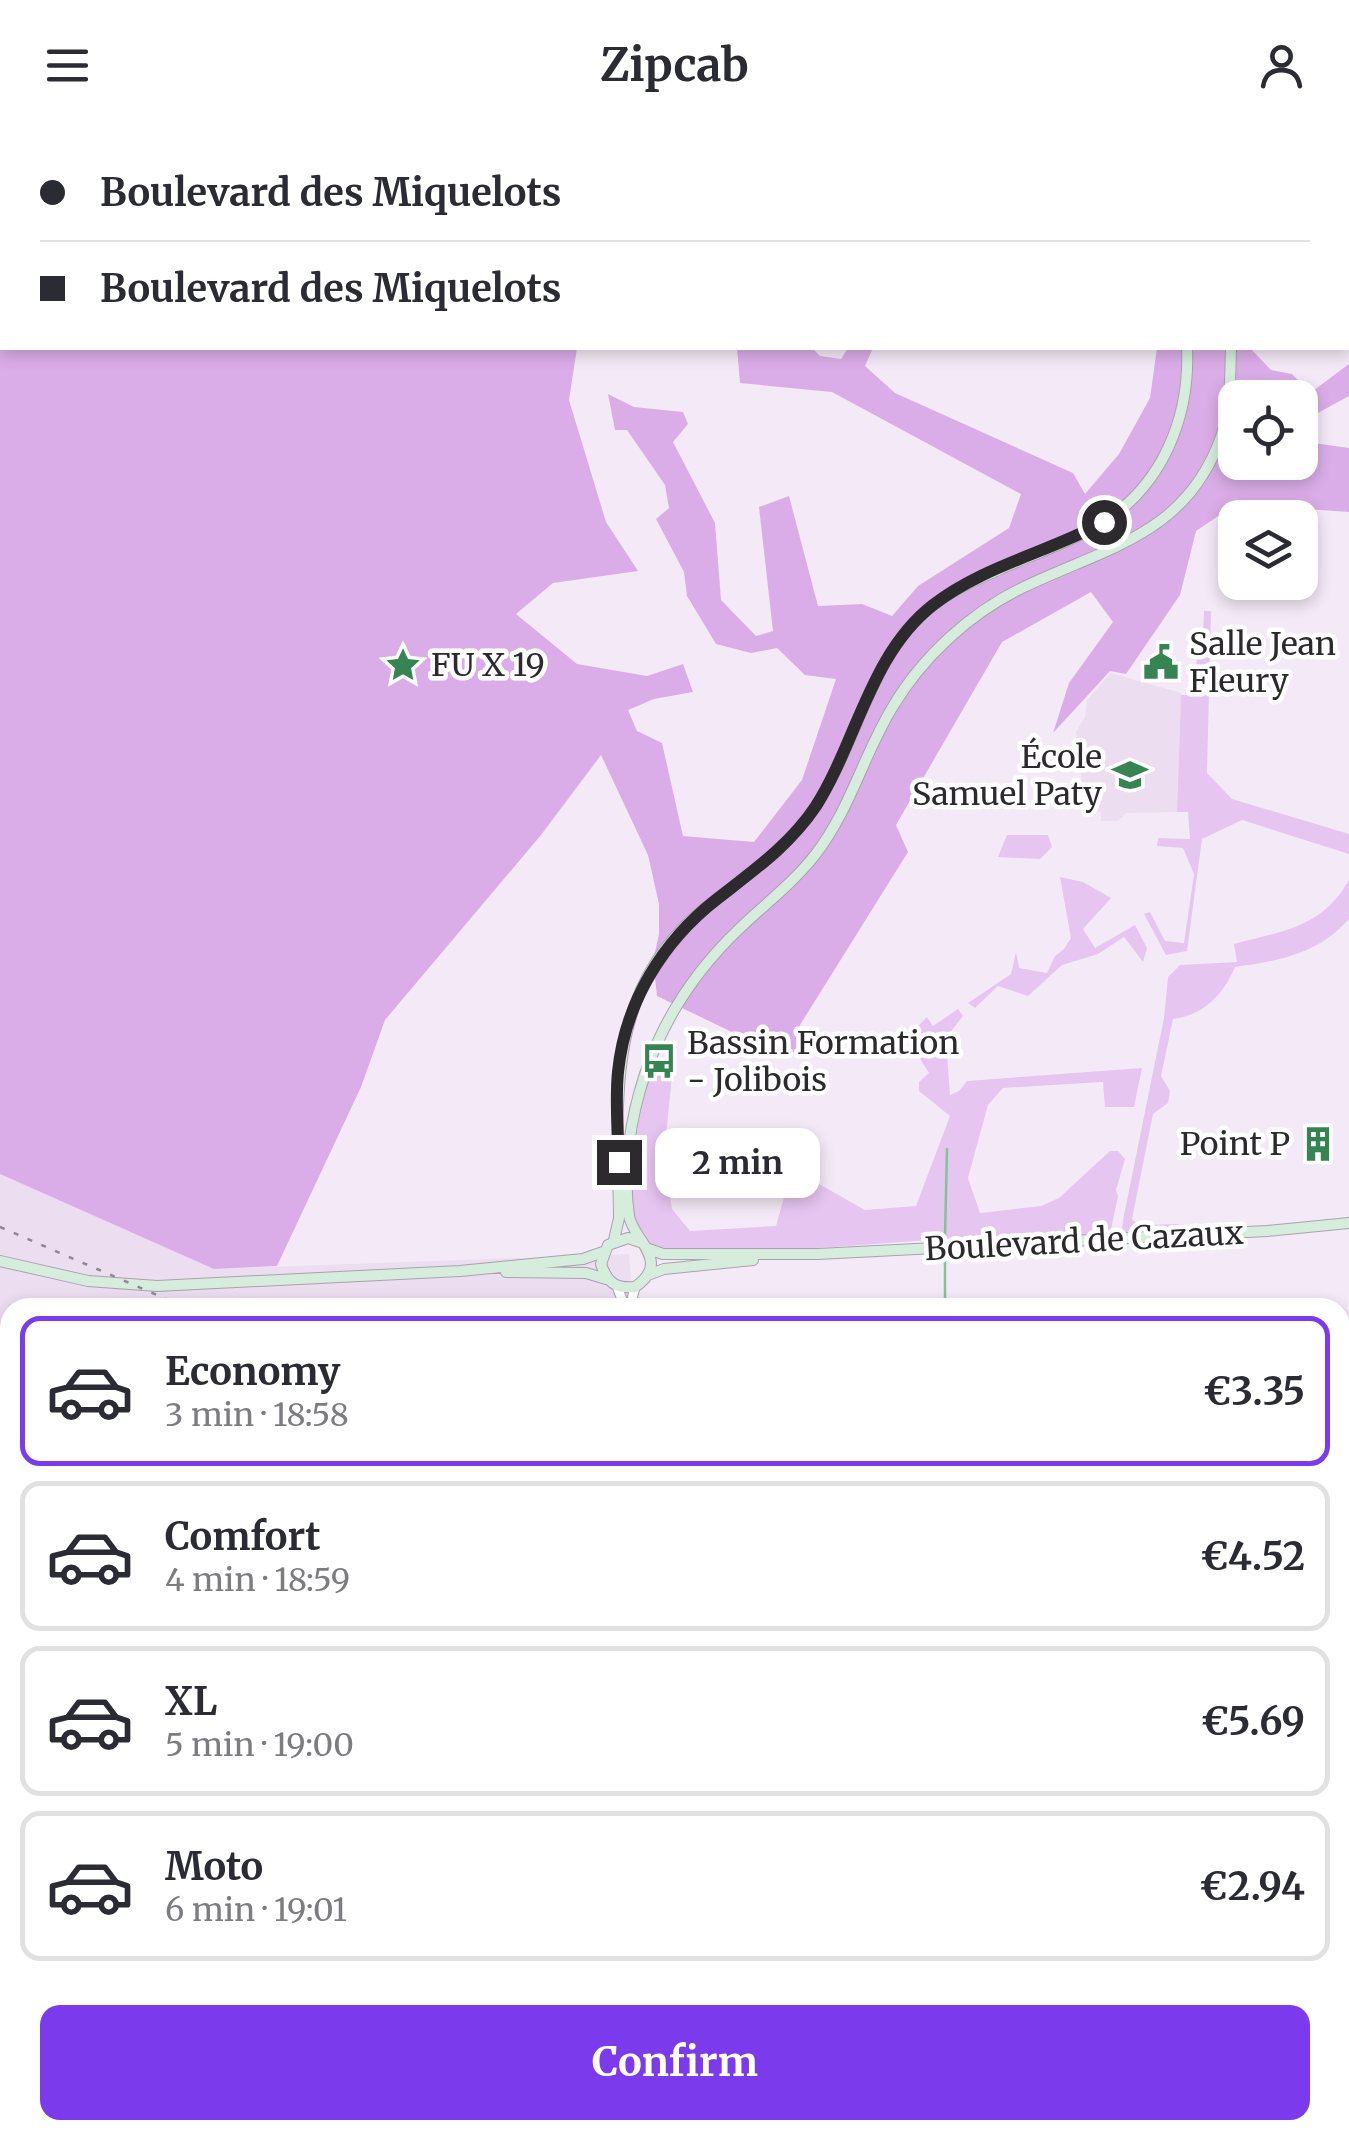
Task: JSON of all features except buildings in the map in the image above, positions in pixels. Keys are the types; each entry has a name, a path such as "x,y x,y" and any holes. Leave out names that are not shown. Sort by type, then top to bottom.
{"main road":[{"path":"460,1271 583,1259 603,1252 614,1240 619,1218 618,1070 629,1023 652,970 693,918 784,845 814,809 882,667 904,632 950,593 1080,535 1138,494 1170,446 1182,414 1188,374 1186,350"},
{"path":"0,1261 58,1276 146,1285 460,1271 586,1272 606,1278 616,1286 635,1286 648,1275 651,1261 629,1219 628,1160 638,1099 654,1050 688,988 717,951 794,880 827,839 847,806 892,708 920,668 945,642 1005,597 1157,526 1189,496 1223,433 1231,350"},
{"name":"Boulevard de Cazaux","path":"643,1245 663,1254 818,1254 1134,1239 1349,1223"},
{"path":"614,1240 628,1238 643,1245"},
{"path":"603,1252 600,1264 606,1278"},
{"name":"Boulevard de Cazaux","path":"648,1275 664,1269 818,1254"}],"street":[{"path":"616,1286 622,1298"},
{"path":"631,1298 635,1286"}],"shaded area":[{"path":"0,350 577,350 569,400 606,522 638,571 553,583 516,614 577,664 647,676 683,664 693,692 654,699 628,710 637,731 662,743 683,836 754,842 802,780 836,679 805,675 777,648 751,653 716,644 687,596 684,572 656,519 669,508 665,485 627,430 615,430 608,394 634,407 683,412 688,424 673,442 715,523 721,600 756,636 773,631 759,507 789,496 818,606 862,604 892,616 918,586 1009,528 1021,494 832,392 740,383 737,350 814,350 820,356 841,359 847,350 872,350 865,366 895,393 1073,473 1085,494 1119,454 1150,398 1157,350 1252,350 1271,370 1292,374 1298,380 1218,380 1218,480 1318,480 1318,444 1349,448 1349,512 1318,510 1318,500 1218,500 1218,516 1196,531 1180,595 1126,674 1110,671 1053,733 1069,683 1113,622 1091,592 1002,642 896,825 908,852 800,1025 799,1053 762,1052 736,1034 657,996 653,961 659,934 659,904 648,855 601,755 541,835 385,1020 361,1087 277,1266 214,1269 0,1174"},
{"path":"1349,364 1349,396 1318,413 1318,387"},
{"path":"1204,611 1211,611 1207,773 1232,799 1349,834 1349,854 1242,820 1202,839 1187,951 1166,955 1144,914 1150,912 1165,941 1184,943 1194,874 1183,848 1157,846 1158,838 1190,839 1188,812 1177,812 1181,695 1193,695 1197,658 1202,658"},
{"name":"École Samuel Paty","path":"1111,673 1181,693 1177,812 1126,813 1118,821 1101,821 1101,812 1085,810 1076,732 1085,717 1087,700"},
{"path":"1007,835 1048,835 1052,847 1040,859 998,857"},
{"path":"1060,877 1083,882 1111,898 1083,929 1095,948 1135,925 1147,948 1143,962 1124,937 1098,954 1062,965 1028,996 998,986 975,1008 968,1003 1011,974 1016,952 1019,968 1047,973 1055,956 1064,949 1071,938"},
{"path":"1349,880 1349,919 1337,931 1297,954 1235,967 1211,1002 1194,1013 1173,1019 1161,1076 1170,1091 1168,1103 1153,1114 1132,1219 1138,1225 1184,1224 1181,1231 1128,1234 1122,1230 1123,1220 1164,1018 1168,977 1180,965 1237,962 1234,944 1284,931 1313,918 1338,896"},
{"path":"958,1009 963,1016 946,1038 950,1095 967,1081 1142,1068 1134,1107 1105,1107 1103,1082 1003,1088 988,1105 968,1178 980,1213 1041,1206 1059,1198 1110,1151 1118,1151 1125,1159 1111,1230 1101,1235 937,1244 931,1240 697,1252 649,1244 638,1229 631,1183 638,1128 654,1059 674,1056 664,1156 672,1209 690,1231 776,1226 794,1161 800,1157 819,1184 865,1210 916,1206 950,1116 919,1091 919,1082 929,1073 917,1054 926,1045 916,1028 927,1017 933,1026"},
{"path":"0,1174 215,1269 629,1254 632,1298 0,1298"}],"waterway":[{"path":"945,1237 947,1149"},
{"path":"945,1257 945,1298"}],"railway":[{"path":"0,1227 164,1298"}],"place":[{"name":"Salle Jean Fleury","path":"1161,662"},
{"name":"FU X 19","path":"403,665"},
{"name":"École Samuel Paty","path":"1130,775"},
{"name":"Bassin Formation - Jolibois","path":"659,1061"},
{"name":"Point P","path":"1318,1144"}],"route":[{"path":"619,1162 618,1070 629,1023 652,970 693,918 770,858 814,809 882,667 904,632 932,606 970,582 1104,522"}]}
